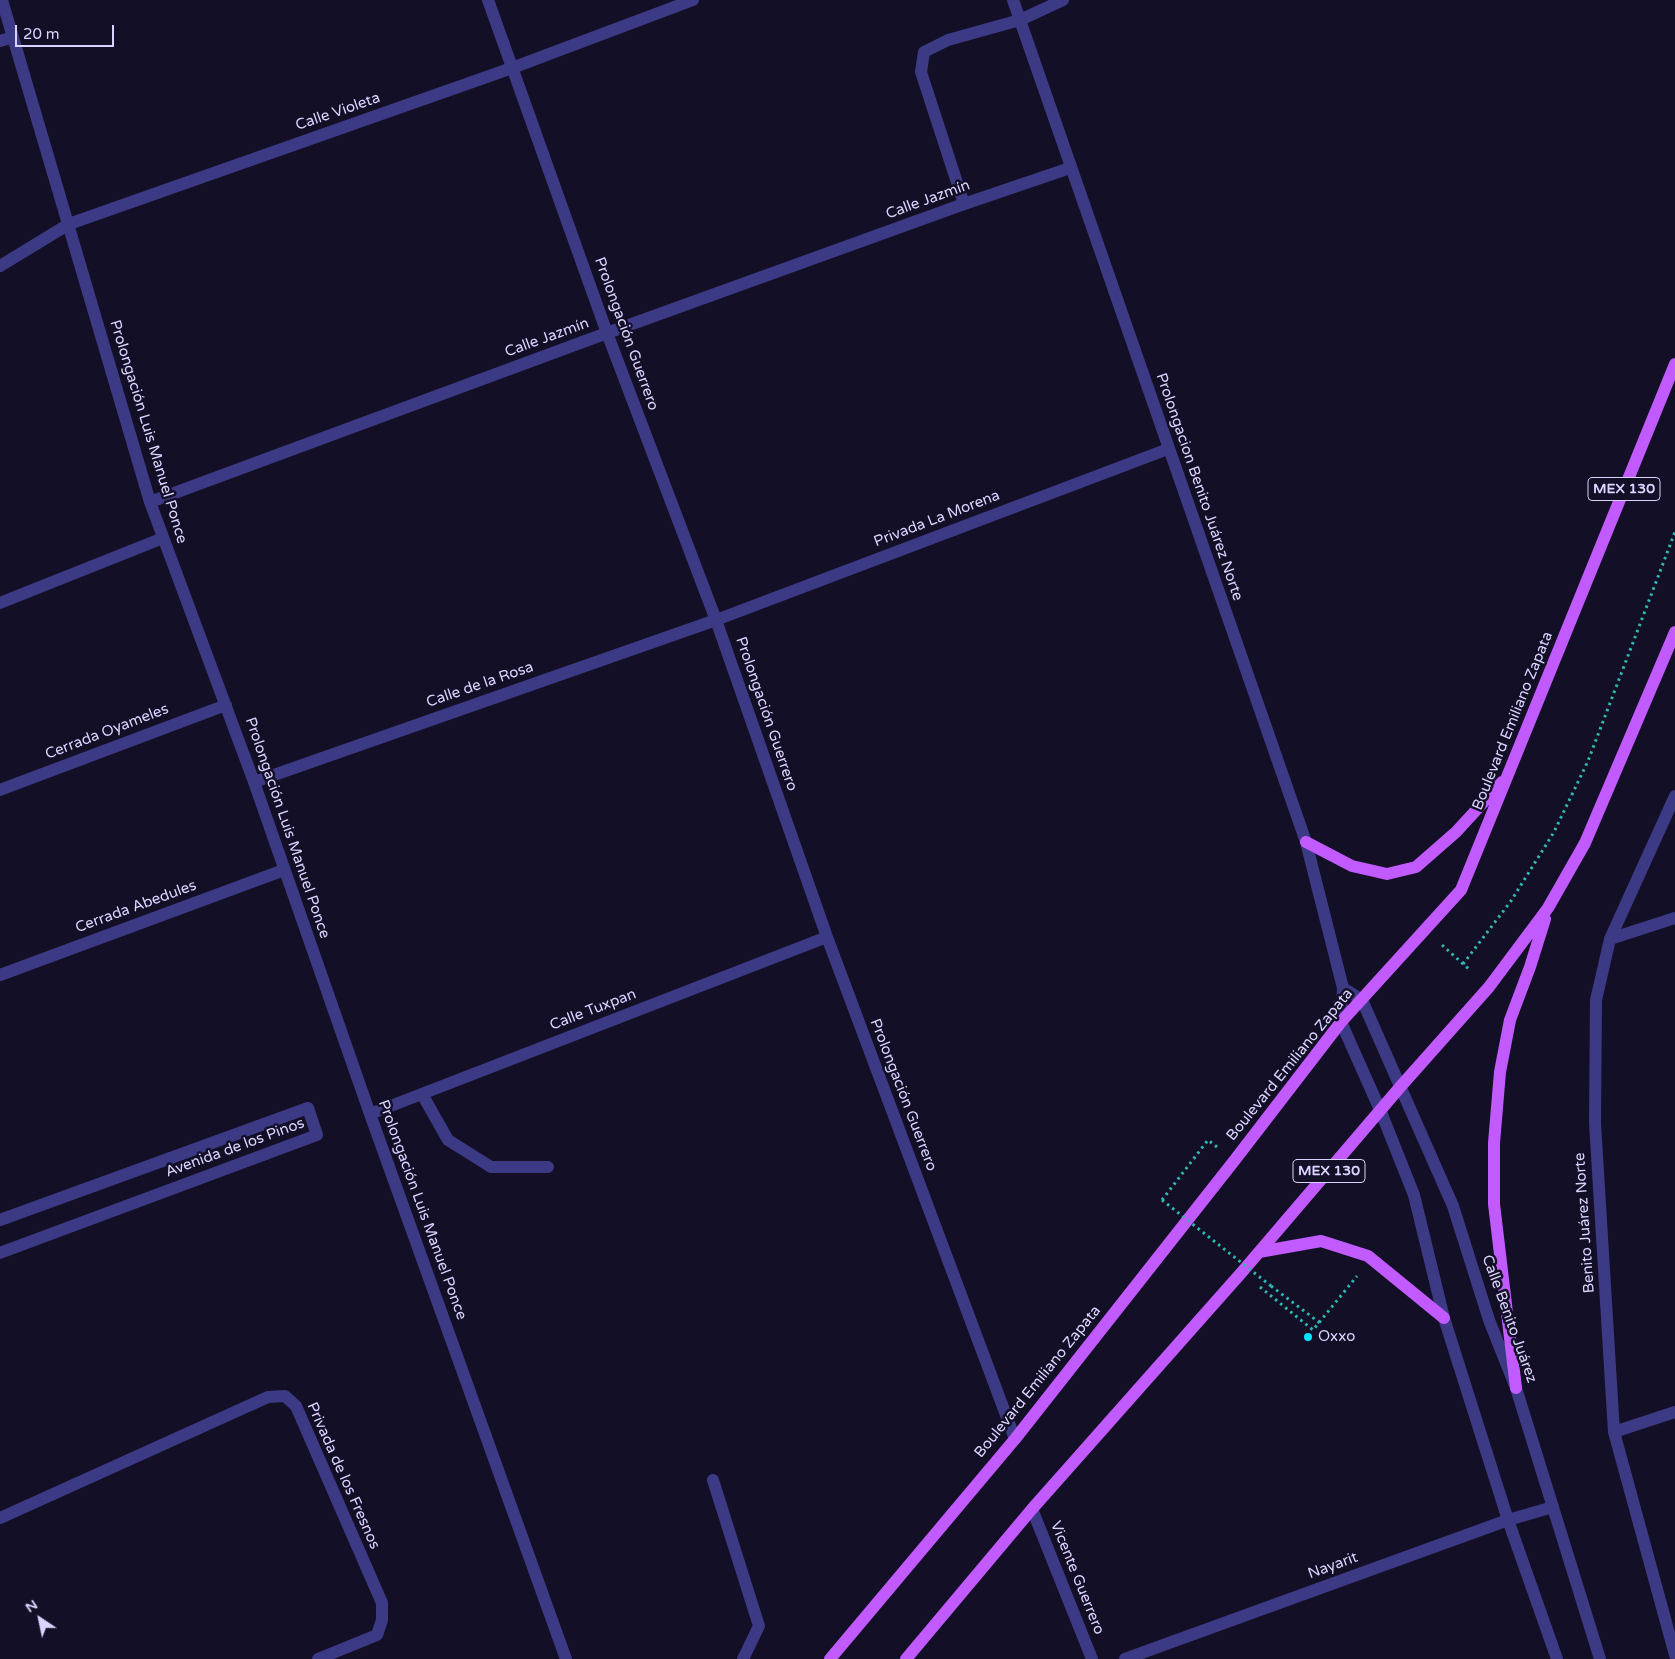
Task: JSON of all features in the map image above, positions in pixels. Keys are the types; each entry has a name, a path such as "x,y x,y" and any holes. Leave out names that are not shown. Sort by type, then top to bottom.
{"main road":[{"name":"Boulevard Emiliano Zapata","path":"830,1659 1015,1439 1341,1022 1461,890 1675,364"},
{"name":"MEX 130","path":"906,1659 1032,1509 1242,1272 1489,987 1548,908 1585,843 1675,632"},
{"path":"1306,842 1352,866 1387,874 1416,867 1456,832 1507,777"},
{"path":"1516,1388 1494,1204 1494,1143 1500,1072 1510,1020 1530,967 1548,908"},
{"path":"1259,1252 1321,1241 1370,1258 1444,1318"}],"street":[{"name":"Prolongación Luis Manuel Ponce","path":"2,0 150,502 226,704 370,1114 566,1659"},
{"name":"Prolongación Guerrero","path":"488,0 607,333 716,620 827,937 1015,1439"},
{"name":"Calle Violeta","path":"0,266 69,224 512,68 693,0"},
{"name":"Prolongacion Benito Juárez Norte","path":"1013,0 1306,842 1344,988 1341,1022"},
{"path":"964,204 921,72 924,52 948,40 1020,20 1063,0"},
{"path":"0,41 13,37"},
{"name":"Calle Jazmín","path":"150,502 607,333 964,204 1070,168"},
{"name":"Privada La Morena","path":"716,620 1168,449"},
{"path":"0,603 163,538"},
{"name":"Calle de la Rosa","path":"254,782 716,620"},
{"name":"Cerrada Oyameles","path":"0,790 226,704"},
{"name":"Benito Juárez Norte","path":"1675,796 1610,939 1596,1000 1595,1123 1614,1432 1675,1655"},
{"name":"Cerrada Abedules","path":"0,975 284,870"},
{"path":"1610,939 1675,918"},
{"name":"Calle Tuxpan","path":"370,1114 827,937"},
{"path":"1344,988 1362,1000"},
{"name":"Calle Benito Juárez","path":"1362,1000 1402,1086 1453,1206 1489,1320 1516,1388 1600,1659"},
{"path":"1341,1022 1414,1195 1444,1318 1508,1520 1557,1659"},
{"path":"422,1094 448,1140 491,1166 548,1167"},
{"name":"Avenida de los Pinos","path":"0,1220 308,1108 317,1135 0,1253"},
{"name":"Privada de los Fresnos","path":"0,1518 268,1397 285,1396 296,1406 382,1603 382,1620 378,1635 318,1659"},
{"path":"1614,1432 1675,1412"},
{"path":"713,1480 759,1626 743,1659"},
{"name":"Nayarit","path":"1125,1659 1508,1520 1553,1507"},
{"name":"Vicente Guerrero","path":"1032,1509 1092,1659"}],"path":[{"path":"1464,964 1512,901 1554,832 1588,761 1675,532"},
{"path":"1425,930 1489,987"},
{"path":"1208,1140 1162,1200 1320,1323"},
{"path":"1242,1272 1313,1330 1370,1258"}],"place":[{"name":"Oxxo","path":"1308,1337"}]}
